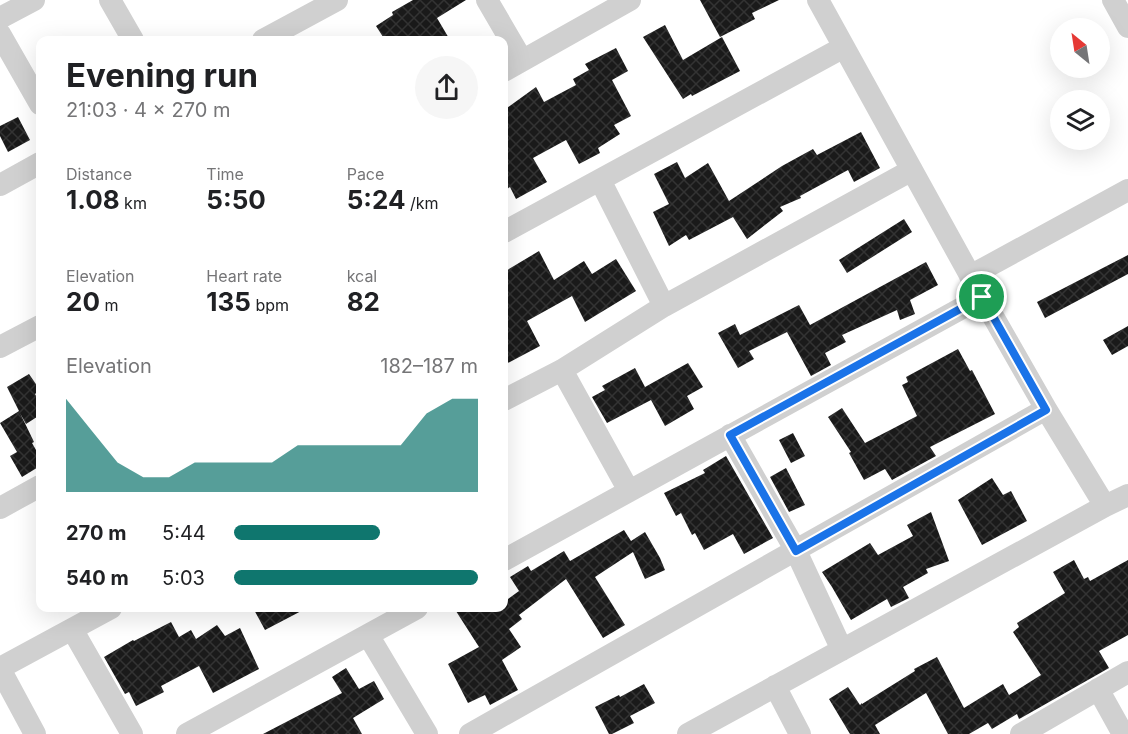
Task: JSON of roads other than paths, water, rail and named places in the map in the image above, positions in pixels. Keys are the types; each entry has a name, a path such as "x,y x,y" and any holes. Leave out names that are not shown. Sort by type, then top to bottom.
{"street":[{"path":"110,0 131,36"},
{"path":"487,0 501,36"},
{"path":"513,65 630,0"},
{"path":"688,734 1121,501 1046,410 818,0"},
{"path":"1113,0 1128,27"},
{"path":"0,18 29,1"},
{"path":"270,36 331,1"},
{"path":"0,34 36,97"},
{"path":"508,230 844,47"},
{"path":"0,185 36,165"},
{"path":"508,398 562,370 664,306 912,170"},
{"path":"600,180 664,306"},
{"path":"970,276 1128,190"},
{"path":"508,558 982,297"},
{"path":"0,347 36,328"},
{"path":"562,370 629,491"},
{"path":"470,734 1046,410"},
{"path":"730,435 796,551 842,650"},
{"path":"0,508 36,488"},
{"path":"35,734 0,669 104,612"},
{"path":"187,734 410,612"},
{"path":"72,629 132,734"},
{"path":"368,635 427,734"},
{"path":"1021,734 1128,672"},
{"path":"775,686 800,734"},
{"path":"1098,689 1123,734"}]}
